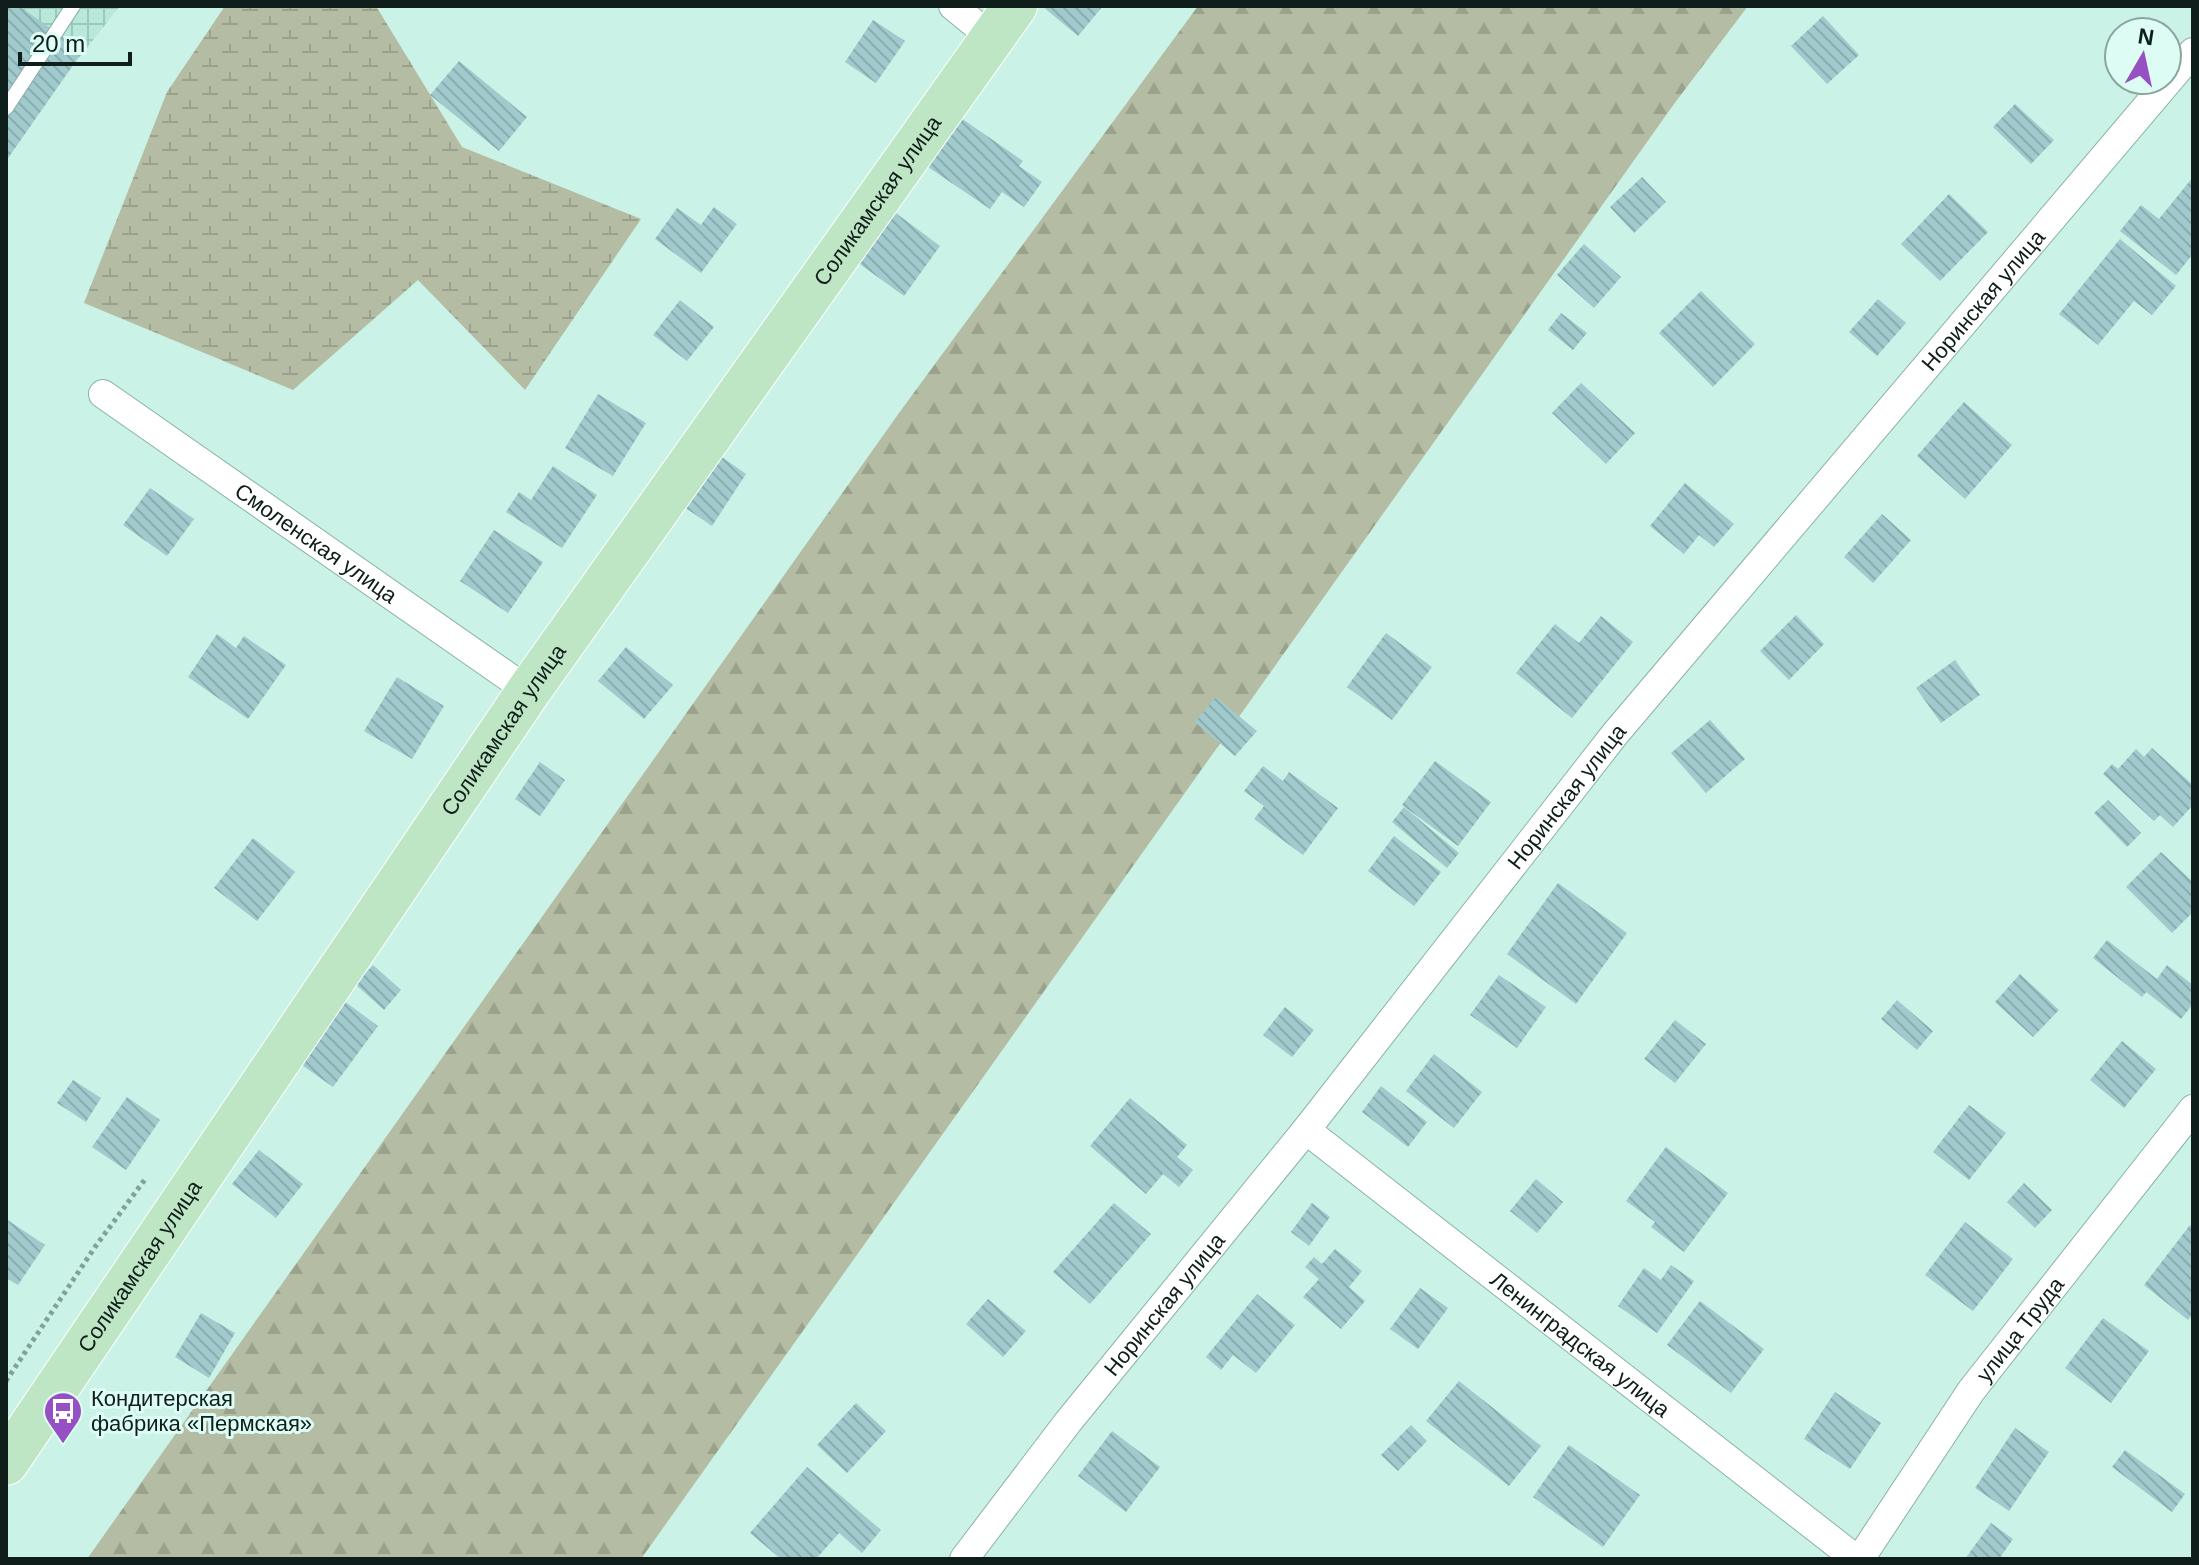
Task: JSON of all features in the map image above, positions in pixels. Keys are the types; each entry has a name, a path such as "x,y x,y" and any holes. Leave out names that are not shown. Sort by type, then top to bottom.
{"main road":[{"name":"Соликамская улица","path":"6,1463 530,689 1003,22"}],"street":[{"path":"953,6 1003,22"},
{"name":"Норинская улица","path":"964,1559 1068,1422 1306,1130 1615,734 2193,52"},
{"name":"Смоленская улица","path":"103,394 530,689"},
{"name":"улица Труда","path":"1858,1559 1971,1391 2193,1109"},
{"name":"Ленинградская улица","path":"1306,1130 1858,1559"}],"lane":[{"path":"6,108 73,6"}],"shaded area":[{"path":"6,6 120,6 6,150"}],"green space":[{"path":"225,6 376,6 462,147 641,219 525,390 418,280 293,390 84,303 167,92"},
{"path":"1198,6 1748,6 1674,104 641,1559 87,1559 899,413"}],"building":[{"path":"6,6 19,6 83,51 6,161"},
{"path":"1042,6 1103,6 1078,36"},
{"path":"1823,16 1859,55 1827,84 1791,46"},
{"path":"873,20 905,41 876,83 845,62"},
{"path":"459,61 527,117 499,151 430,95"},
{"path":"2015,104 2054,140 2031,164 1993,127"},
{"path":"961,118 1023,161 1019,166 1042,182 1024,207 1002,192 990,209 928,167"},
{"path":"1642,177 1666,202 1634,233 1610,207"},
{"path":"2193,177 2193,254 2176,275 2120,231 2141,205 2159,219"},
{"path":"1949,194 1988,232 1940,281 1901,244"},
{"path":"714,207 737,224 701,273 655,239 677,208 701,225"},
{"path":"893,211 940,246 904,296 857,262"},
{"path":"2120,239 2176,286 2152,315 2134,301 2098,345 2059,314"},
{"path":"1584,244 1621,277 1594,308 1557,275"},
{"path":"1701,291 1755,344 1713,387 1659,333"},
{"path":"1878,299 1906,323 1877,356 1849,332"},
{"path":"680,300 714,327 687,361 653,335"},
{"path":"1561,313 1587,333 1573,350 1548,330"},
{"path":"1581,383 1635,433 1606,464 1552,413"},
{"path":"598,394 646,423 613,476 565,448"},
{"path":"1964,402 2012,445 1965,499 1917,456"},
{"path":"719,455 746,474 712,526 684,507"},
{"path":"553,466 597,495 562,548 506,512 519,492 531,500"},
{"path":"1685,483 1734,524 1714,547 1699,535 1684,554 1650,526"},
{"path":"150,488 194,519 167,556 123,525"},
{"path":"1882,514 1911,540 1873,583 1844,557"},
{"path":"494,530 543,562 508,613 460,581"},
{"path":"1796,615 1824,644 1789,680 1760,651"},
{"path":"1601,616 1633,642 1572,718 1516,673 1555,624 1579,643"},
{"path":"1386,633 1432,667 1392,720 1347,687"},
{"path":"217,634 236,648 244,636 286,665 248,719 188,677"},
{"path":"626,647 673,685 644,719 598,681"},
{"path":"1955,660 1980,695 1941,723 1916,688"},
{"path":"397,677 444,706 412,759 364,731"},
{"path":"1216,697 1257,731 1235,756 1195,722"},
{"path":"1710,720 1745,759 1706,793 1671,753"},
{"path":"2152,748 2193,785 2193,805 2173,827 2160,815 2154,821 2103,774 2112,764 2118,769 2136,749 2144,757"},
{"path":"1435,761 1491,802 1458,846 1402,805"},
{"path":"540,762 565,780 540,816 515,799"},
{"path":"1263,766 1283,781 1289,772 1338,808 1303,855 1254,819 1264,806 1244,791"},
{"path":"2108,800 2141,833 2127,847 2094,813"},
{"path":"1404,807 1459,853 1447,868 1392,822"},
{"path":"1394,836 1441,872 1414,906 1368,871"},
{"path":"253,838 295,872 257,921 214,888"},
{"path":"2161,852 2193,882 2193,912 2172,933 2126,887"},
{"path":"1558,883 1627,933 1576,1004 1507,954"},
{"path":"2107,940 2157,979 2167,965 2193,985 2193,1004 2181,1019 2146,992 2142,997 2093,958"},
{"path":"373,965 401,990 384,1010 355,984"},
{"path":"2020,974 2059,1010 2033,1037 1995,1002"},
{"path":"1499,975 1546,1007 1517,1048 1470,1015"},
{"path":"340,998 378,1026 333,1087 295,1060"},
{"path":"1897,1000 1933,1031 1917,1050 1881,1019"},
{"path":"1285,1007 1314,1030 1292,1057 1263,1035"},
{"path":"1675,1020 1706,1044 1675,1083 1644,1059"},
{"path":"2122,1041 2156,1069 2124,1108 2090,1080"},
{"path":"1434,1054 1482,1092 1454,1128 1406,1091"},
{"path":"73,1080 101,1098 86,1122 57,1103"},
{"path":"1381,1086 1427,1122 1408,1147 1362,1112"},
{"path":"127,1097 160,1120 126,1170 92,1147"},
{"path":"1130,1098 1187,1145 1177,1157 1193,1170 1179,1187 1163,1174 1146,1194 1090,1146"},
{"path":"1969,1105 2006,1133 1969,1180 1933,1152"},
{"path":"1666,1147 1728,1193 1684,1252 1651,1227 1655,1222 1626,1201"},
{"path":"259,1150 303,1184 276,1218 232,1184"},
{"path":"1536,1179 1563,1202 1537,1233 1510,1211"},
{"path":"2024,1183 2052,1210 2035,1228 2007,1202"},
{"path":"1114,1203 1151,1234 1090,1304 1053,1272"},
{"path":"1312,1203 1330,1217 1309,1246 1291,1232"},
{"path":"6,1219 45,1245 18,1285 6,1278"},
{"path":"1965,1222 2013,1259 1973,1311 1925,1275"},
{"path":"2190,1225 2193,1227 2193,1313 2188,1320 2144,1285"},
{"path":"1335,1249 1362,1271 1349,1287 1365,1301 1341,1329 1303,1297 1319,1279 1305,1267 1314,1257 1322,1264"},
{"path":"1671,1265 1694,1281 1657,1333 1618,1306 1644,1268 1661,1280"},
{"path":"1420,1288 1448,1308 1418,1349 1390,1329"},
{"path":"1257,1294 1295,1325 1256,1373 1233,1355 1221,1370 1206,1357"},
{"path":"988,1299 1026,1331 1003,1357 966,1324"},
{"path":"1700,1301 1764,1349 1731,1393 1667,1345"},
{"path":"201,1313 235,1333 209,1378 175,1357"},
{"path":"2103,1318 2149,1351 2111,1403 2065,1368"},
{"path":"1459,1381 1541,1446 1509,1486 1426,1421"},
{"path":"1835,1392 1881,1423 1850,1469 1804,1439"},
{"path":"856,1403 886,1431 847,1473 817,1445"},
{"path":"1411,1425 1427,1441 1398,1471 1381,1455"},
{"path":"2015,1428 2049,1452 2009,1511 1975,1488"},
{"path":"1112,1431 1160,1467 1126,1512 1078,1476"},
{"path":"1569,1445 1640,1495 1603,1547 1533,1497"},
{"path":"2125,1450 2185,1494 2172,1512 2112,1467"},
{"path":"807,1467 881,1530 862,1553 839,1533 816,1559 781,1559 750,1533"},
{"path":"1991,1523 2013,1539 1999,1559 1965,1559"}],"place":[{"name":"Кондитерская фабрика «Пермская»","path":"63,1445"}]}
